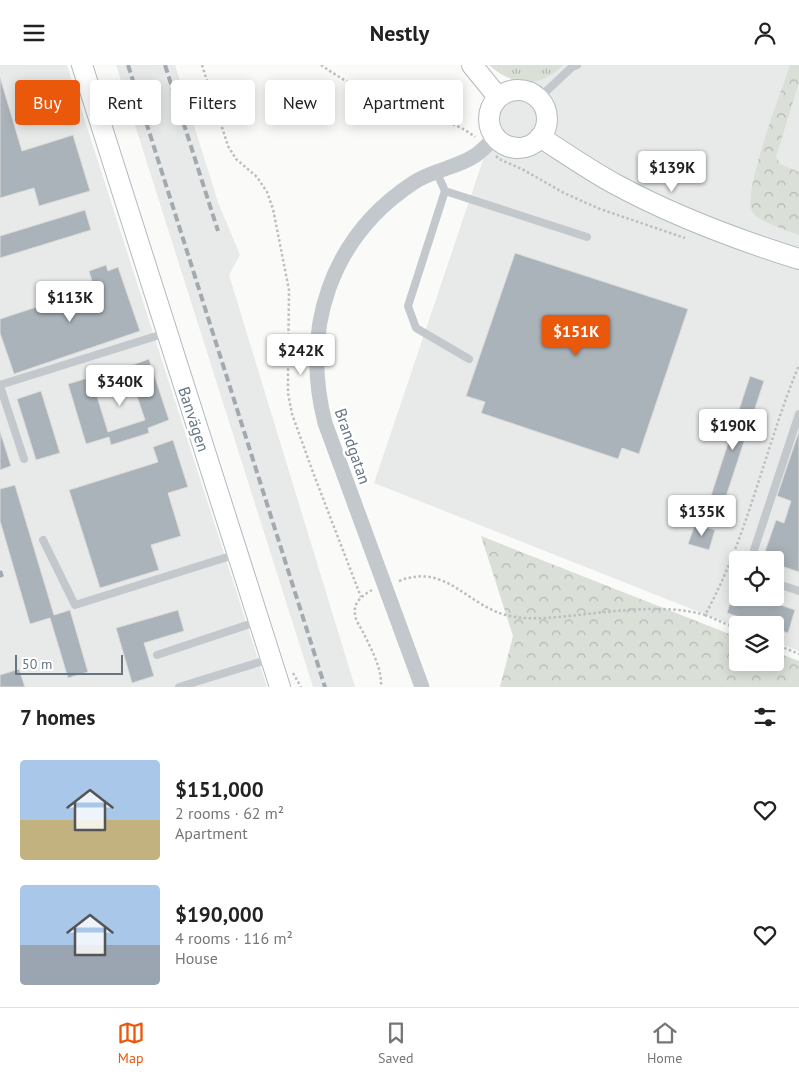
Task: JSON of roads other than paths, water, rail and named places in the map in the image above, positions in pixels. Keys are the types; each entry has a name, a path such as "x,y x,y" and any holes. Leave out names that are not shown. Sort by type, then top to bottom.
{"street":[{"name":"Banvägen","path":"82,65 280,687"},
{"path":"472,65 498,97"},
{"path":"518,90 528,92 538,99 544,107 547,117 545,129 540,137 530,145 518,148 491,142 489,116 492,106 498,97 518,90"},
{"path":"540,137 614,184 666,210 710,229 799,259"},
{"name":"Brandgatan","path":"422,687 324,423 317,388 316,343 322,308 334,275 345,254 362,230 394,196 415,181 467,160 491,142"}],"lane":[{"path":"538,99 574,66"},
{"path":"436,171 445,191 408,306 416,328 469,359"},
{"path":"445,191 587,237"},
{"path":"24,459 0,386 166,333"},
{"path":"754,551 799,414"},
{"path":"43,540 75,605 237,554"},
{"path":"784,586 799,591"},
{"path":"157,655 259,621"},
{"path":"179,687 188,686 271,659"}],"railway":[{"path":"128,65 325,687"},
{"path":"165,65 218,231"},
{"path":"0,571 2,577"}]}
